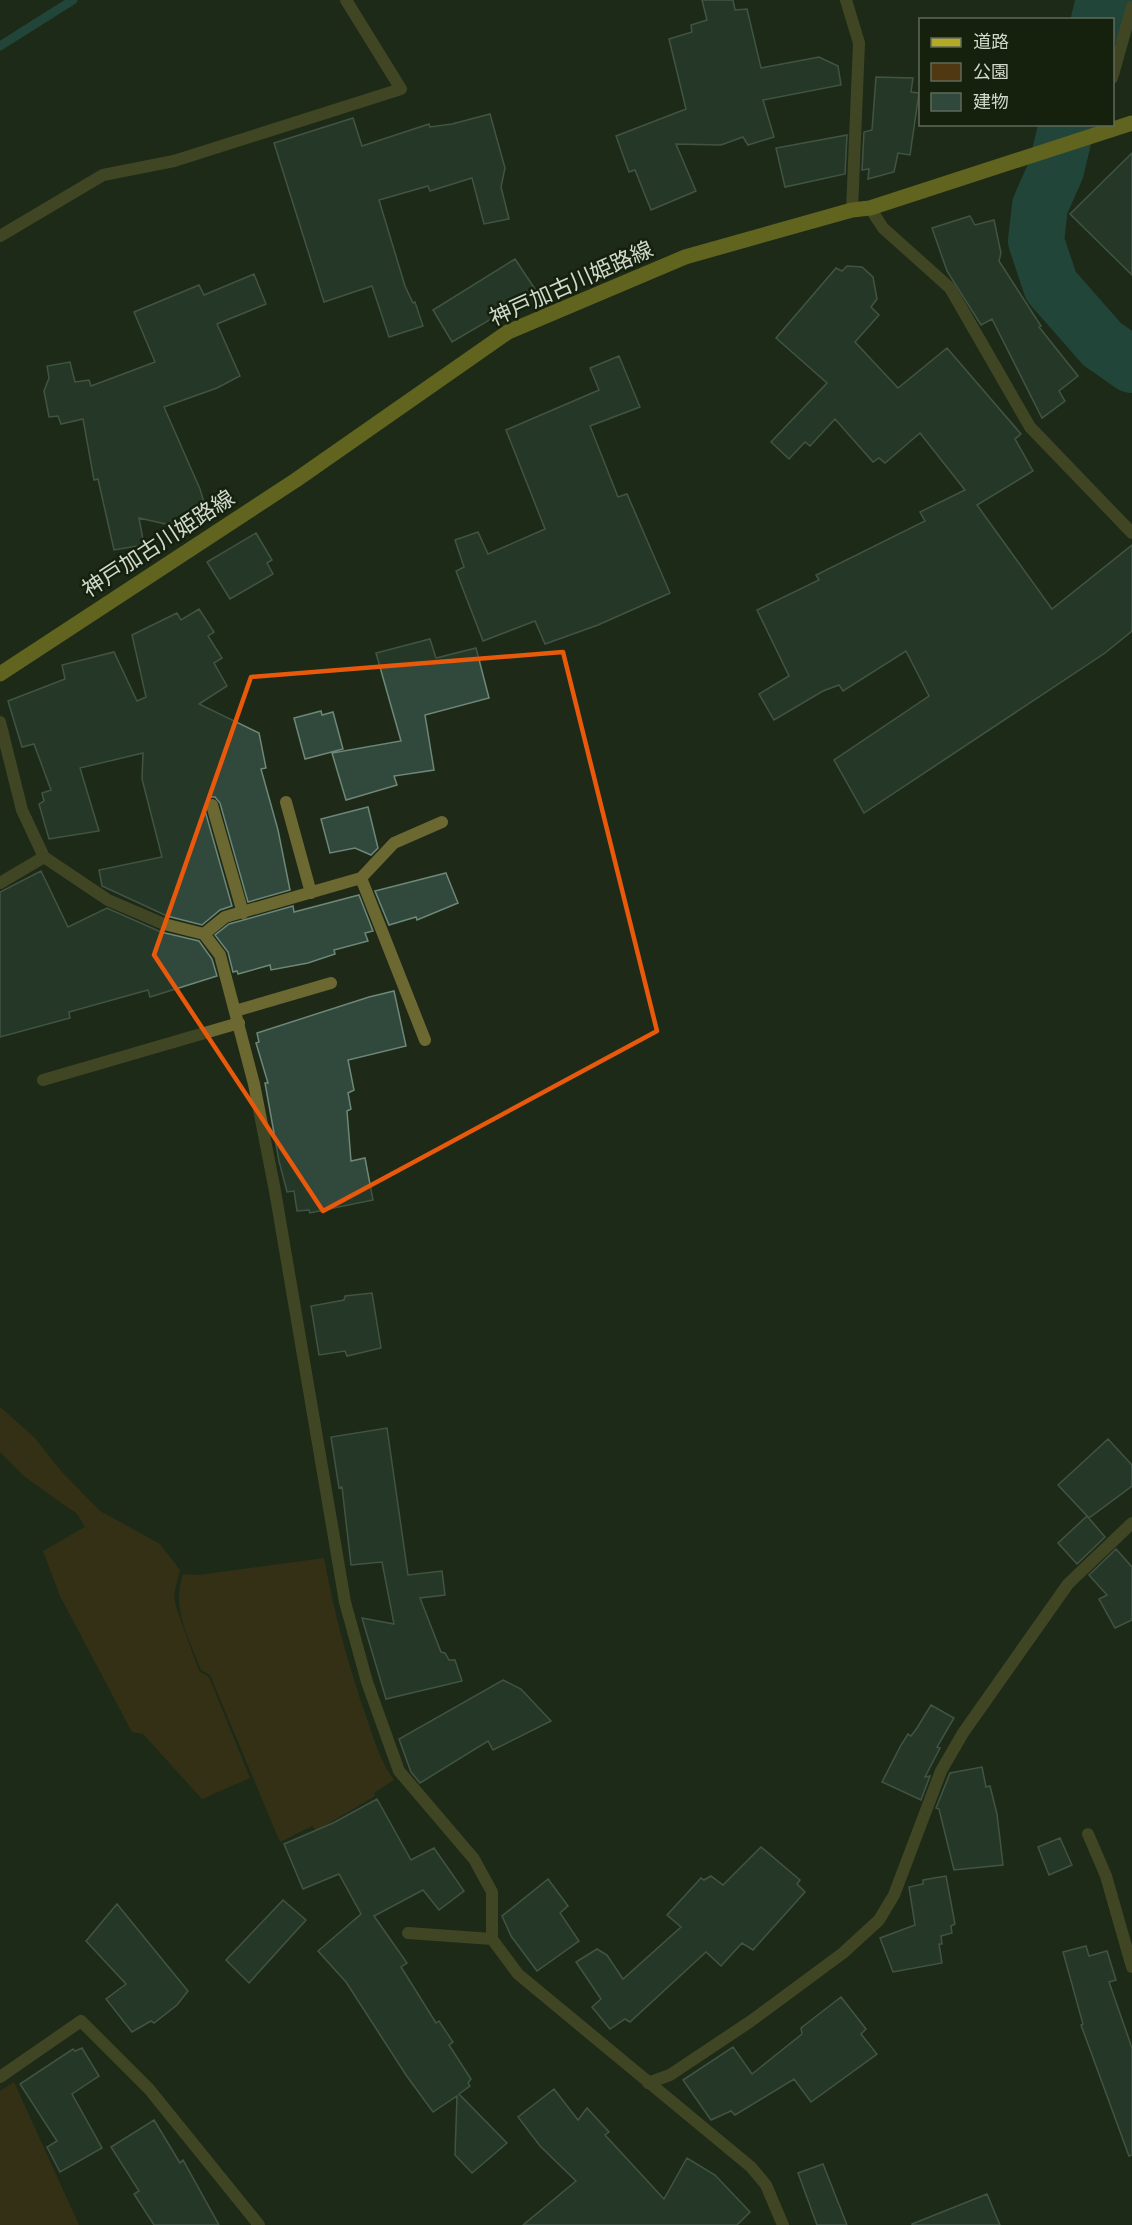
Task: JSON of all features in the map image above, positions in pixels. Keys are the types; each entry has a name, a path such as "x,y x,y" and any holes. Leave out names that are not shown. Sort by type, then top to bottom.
{"main road":[{"name":"神戸加古川姫路線","path":"0,674 297,480 508,332 685,257 852,210 870,208 1110,127 1132,123"}],"street":[{"path":"0,236 103,175 174,160 401,90 346,0"},
{"path":"846,0 859,43 852,210"},
{"path":"1114,74 1132,7"},
{"path":"870,208 883,228 950,288 1030,427 1132,533"},
{"path":"0,722 22,810 44,857 108,900 164,924 204,934 220,955 237,1017 275,1191 345,1602 368,1682 399,1771 474,1858 492,1892 492,1939 518,1974 751,2166 766,2185 783,2225"},
{"path":"286,802 311,893"},
{"path":"212,805 243,913"},
{"path":"204,934 225,917 361,878 394,843 442,822"},
{"path":"0,883 44,857"},
{"path":"361,878 424,1040"},
{"path":"42,1080 237,1017 331,983"},
{"path":"648,2083 670,2075 751,2021 843,1953 879,1920 898,1886 941,1771 963,1733 1068,1584 1130,1529"},
{"path":"1088,1834 1106,1876 1132,1966"},
{"path":"408,1933 492,1939"},
{"path":"0,2077 81,2021 149,2089 260,2225"}],"highlighted area":[{"path":"563,652 657,1031 323,1211 154,955 251,677"}],"green space":[{"path":"0,1407 34,1437 62,1472 100,1511 160,1544 180,1570 174,1594 176,1607 199,1671 209,1677 250,1778 202,1799 143,1734 132,1732 60,1596 43,1551 85,1527 77,1514 25,1477 0,1452"},
{"path":"324,1558 337,1620 355,1681 379,1752 394,1780 374,1793 375,1796 316,1831 312,1826 280,1842 210,1675 201,1670 191,1646 180,1611 180,1587 183,1574 198,1575"},
{"path":"14,2082 79,2225 0,2225 0,2091"}],"building":[{"path":"702,0 733,0 735,10 747,9 761,68 819,57 838,66 841,85 763,100 774,137 748,145 743,137 721,145 676,144 696,191 651,210 635,170 629,172 616,136 686,109 669,39 692,32 691,25 707,20"},
{"path":"876,77 913,78 911,92 919,93 910,155 898,153 894,172 868,179 869,169 862,170 864,132 872,130"},
{"path":"490,114 505,168 501,187 509,219 484,224 472,178 430,191 428,186 379,200 405,286 413,303 415,302 423,326 389,337 372,286 324,302 274,143 353,118 362,146 429,124 430,127 452,124"},
{"path":"847,135 845,174 785,187 776,148"},
{"path":"1132,153 1132,275 1070,214"},
{"path":"970,216 975,225 994,220 1001,253 999,261 1041,326 1039,327 1078,376 1059,391 1065,401 1042,418 992,319 981,325 947,271 932,228"},
{"path":"515,259 537,292 452,342 433,310"},
{"path":"847,266 862,267 873,277 877,299 871,307 879,315 855,342 898,388 947,348 1021,434 1015,439 1033,471 977,505 1052,609 1132,545 1132,631 1105,653 864,813 834,760 929,696 906,651 843,691 839,685 823,691 774,720 759,694 789,676 757,610 819,580 816,575 925,521 920,512 965,490 920,433 885,463 879,458 873,462 835,419 810,446 805,442 789,459 771,442 827,383 776,338 836,268 842,271"},
{"path":"254,274 266,304 217,324 240,376 217,388 164,407 200,489 207,512 170,525 139,518 144,545 114,550 98,479 94,480 83,419 61,424 58,416 49,417 44,391 49,378 47,366 70,362 75,382 89,380 91,386 155,362 134,312 199,285 204,295"},
{"path":"619,356 640,407 590,426 618,497 627,494 670,593 598,625 545,644 535,621 483,641 456,571 464,567 455,540 478,532 488,554 545,529 506,430 599,390 590,368"},
{"path":"256,533 272,560 267,563 273,574 230,599 207,562"},
{"path":"199,609 214,632 208,636 222,658 214,663 227,686 199,704 259,733 266,768 261,769 278,830 290,890 248,902 220,803 215,797 209,797 204,807 232,906 220,910 202,925 167,916 102,886 99,870 162,857 142,779 143,753 80,768 99,831 49,839 39,804 44,801 42,793 51,790 34,744 22,747 8,701 65,679 62,665 114,652 137,701 146,697 132,635 177,613 181,620"},
{"path":"430,639 436,658 476,648 489,698 425,715 434,770 394,776 397,785 346,800 332,753 401,741 376,653"},
{"path":"321,711 322,715 333,712 343,749 305,759 294,718"},
{"path":"368,807 378,848 371,855 355,848 330,853 321,819"},
{"path":"41,871 68,927 107,908 161,932 199,941 212,959 217,976 150,997 148,990 69,1012 70,1018 0,1037 0,892"},
{"path":"446,873 458,903 417,920 416,917 389,925 375,891"},
{"path":"359,895 373,931 365,933 368,941 334,950 335,954 308,963 271,970 270,965 238,974 237,971 233,972 228,952 215,935 229,924 293,906 294,912"},
{"path":"394,991 406,1046 348,1060 354,1090 348,1093 351,1109 347,1111 351,1161 365,1158 373,1200 310,1213 309,1210 297,1211 294,1191 287,1192 279,1161 265,1083 268,1083 256,1043 259,1042 257,1033"},
{"path":"372,1293 381,1348 347,1356 345,1351 319,1355 311,1306 344,1300 345,1296"},
{"path":"387,1428 408,1575 442,1571 445,1595 420,1598 441,1652 445,1653 449,1660 455,1660 462,1681 386,1699 362,1618 394,1624 382,1562 351,1565 342,1487 339,1488 331,1437"},
{"path":"1108,1439 1132,1465 1132,1486 1089,1518 1058,1485"},
{"path":"1087,1516 1105,1537 1077,1564 1058,1543"},
{"path":"1116,1549 1132,1567 1132,1620 1115,1628 1099,1599 1107,1595 1089,1575"},
{"path":"503,1680 521,1689 551,1721 493,1750 488,1741 420,1783 411,1772 399,1739"},
{"path":"931,1705 954,1718 937,1747 940,1748 925,1777 930,1776 921,1800 882,1782 908,1734 911,1736"},
{"path":"982,1767 986,1787 990,1786 997,1814 1003,1865 954,1870 939,1809 936,1808 950,1773"},
{"path":"377,1799 411,1860 434,1848 464,1891 439,1910 423,1890 374,1916 407,1963 401,1967 436,2023 439,2021 453,2042 449,2045 471,2079 468,2083 470,2086 459,2094 507,2143 472,2173 455,2155 457,2096 433,2112 406,2075 346,1982 318,1951 361,1914 339,1874 303,1889 284,1844 333,1823"},
{"path":"1060,1838 1072,1865 1049,1875 1038,1847"},
{"path":"761,1847 800,1880 797,1884 805,1892 753,1950 742,1943 721,1966 706,1952 630,2022 625,2019 610,2029 592,2007 601,1999 576,1962 597,1949 607,1955 623,1979 681,1927 667,1915 701,1878 704,1880 711,1876 723,1885"},
{"path":"946,1876 955,1924 951,1926 952,1933 941,1936 942,1944 939,1944 942,1963 893,1972 880,1938 915,1925 909,1887 923,1884 923,1880"},
{"path":"548,1879 568,1906 560,1913 579,1941 537,1971 511,1936 502,1916"},
{"path":"283,1900 306,1920 249,1983 226,1960"},
{"path":"117,1904 188,1991 177,2005 154,2023 151,2021 132,2032 106,1999 126,1984 86,1941"},
{"path":"1086,1946 1089,1956 1107,1951 1116,1980 1109,1982 1132,2048 1132,2155 1129,2156 1081,2025 1083,2024 1063,1952"},
{"path":"841,1997 866,2029 861,2034 877,2054 811,2102 794,2079 735,2115 731,2111 711,2120 683,2080 733,2047 752,2074 802,2034 801,2028"},
{"path":"82,2048 99,2076 72,2094 102,2148 60,2172 47,2147 57,2141 20,2084 73,2049 75,2051"},
{"path":"554,2089 578,2120 587,2108 609,2132 605,2135 664,2199 687,2158 715,2175 750,2212 737,2225 523,2225 576,2181 540,2146 518,2117"},
{"path":"154,2120 180,2163 183,2160 219,2225 154,2225 134,2194 139,2191 111,2147"},
{"path":"823,2164 847,2225 817,2225 798,2173"},
{"path":"987,2194 1000,2225 912,2225 912,2224"}],"waterway":[{"path":"0,46 73,0"},
{"path":"1100,18 1104,0"},
{"path":"1067,126 1056,170 1040,206 1036,241 1051,286 1102,344 1132,365"}]}
